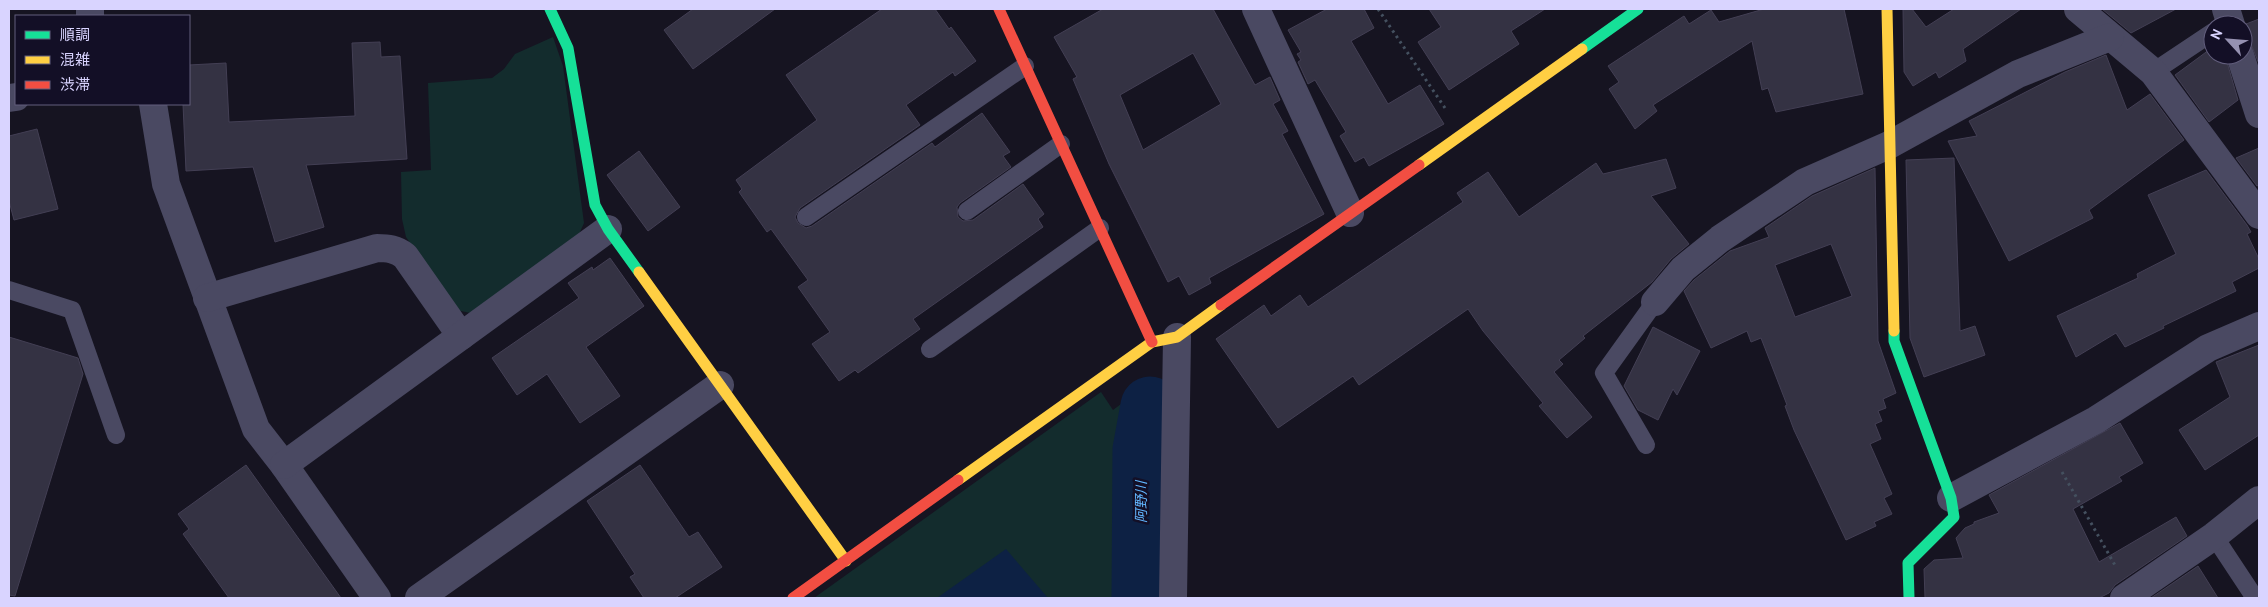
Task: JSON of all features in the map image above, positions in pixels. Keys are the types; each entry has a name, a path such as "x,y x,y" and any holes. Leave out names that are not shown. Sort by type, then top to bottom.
{"street":[{"path":"550,9 568,48 595,205 608,229 846,561"},
{"path":"999,9 1100,228 1164,339 1173,598"},
{"path":"1256,9 1350,214"},
{"path":"793,598 1164,339 1350,214 1638,9"},
{"path":"1887,9 1894,341 1951,498 1954,517 1908,563 1908,598"},
{"path":"2078,9 2153,72 2259,215"},
{"path":"1656,302 1683,269 1720,239 1805,182 1889,145 2018,74 2110,37"},
{"path":"2243,65 2259,114"},
{"path":"153,105 166,184 256,429 284,465 378,598"},
{"path":"284,465 608,229"},
{"path":"207,298 377,248 388,248 405,256 461,336"},
{"path":"1951,498 2096,420 2208,348 2259,326"},
{"path":"419,598 720,385"},
{"path":"2128,596 2214,536 2259,500"}],"lane":[{"path":"2153,72 2203,37"},
{"path":"806,217 1025,66"},
{"path":"967,211 1061,144"},
{"path":"930,350 1100,228"},
{"path":"9,290 72,310 116,435"},
{"path":"1646,445 1604,373 1656,302"},
{"path":"2214,536 2256,598"}],"path":[{"path":"1378,9 1462,134"},
{"path":"2047,446 2128,596"}],"green space":[{"path":"553,37 563,66 584,223 576,241 475,314 456,310 406,237 402,219 401,172 431,170 428,83 492,78 504,69 515,54"},
{"path":"1101,392 1113,410 1125,401 1124,598 814,598"}],"water":[{"path":"1006,549 1048,598 937,598"}],"building":[{"path":"693,9 775,9 693,69 664,30"},
{"path":"882,9 935,9 976,61 955,76 953,72 906,105 920,125 800,208 795,217 798,223 806,228 812,226 932,143 935,147 982,113 1010,152 1003,156 1011,167 960,203 957,207 958,217 963,221 973,220 1023,184 1044,214 1038,219 1043,227 913,319 920,329 858,373 855,370 839,381 812,344 830,332 798,287 808,280 771,229 767,232 739,192 742,189 736,180 817,120 786,75"},
{"path":"1103,9 1213,9 1255,85 1270,77 1280,100 1273,104 1288,131 1282,134 1324,214 1209,278 1211,283 1189,295 1179,276 1168,282 1109,164 1073,79 1077,77 1054,37","holes":["1193,53 1221,104 1143,150 1120,95"]},
{"path":"1327,9 1364,9 1374,28 1351,41 1388,104 1420,85 1444,124 1369,166 1364,157 1355,162 1340,136 1346,132 1315,80 1308,84 1298,62 1301,60 1297,54 1301,52 1288,30"},
{"path":"1429,9 1545,9 1511,31 1519,44 1449,90 1418,42 1441,27"},
{"path":"1764,9 1844,9 1863,94 1776,112 1768,88 1762,90 1752,41 1653,105 1657,111 1635,129 1609,89 1619,82 1608,66 1684,16 1689,24 1711,10 1719,22"},
{"path":"1903,9 1912,9 1926,27 1954,9 2021,9 1963,49 1966,61 1939,78 1936,72 1913,86 1904,72"},
{"path":"2102,9 2176,9 2131,33"},
{"path":"2259,19 2259,64 2253,49 2253,21"},
{"path":"380,42 381,57 400,56 407,159 306,165 324,227 275,242 253,167 186,171 183,105 190,105 190,65 226,63 229,122 355,116 352,43"},
{"path":"2203,54 2203,65 2228,65 2238,100 2209,122 2175,75"},
{"path":"2106,55 2127,110 2150,94 2184,140 2089,210 2093,218 2009,261 1948,141 1977,136 1969,121 2065,72"},
{"path":"37,129 58,209 14,220 9,201 9,136"},
{"path":"2259,148 2259,185 2257,186 2236,158"},
{"path":"639,151 680,207 648,231 607,175"},
{"path":"1954,158 1960,331 1975,326 1985,355 1924,377 1910,338 1906,160"},
{"path":"1666,159 1676,188 1651,196 1689,244 1671,259 1652,282 1583,336 1585,338 1559,360 1563,364 1554,372 1592,417 1567,438 1539,406 1543,403 1483,331 1468,309 1359,385 1353,376 1278,428 1216,339 1264,305 1271,316 1300,295 1308,307 1463,202 1457,193 1488,172 1519,217 1596,163 1603,174"},
{"path":"1875,168 1878,341 1896,393 1883,399 1886,408 1878,411 1882,421 1875,424 1881,439 1870,444 1892,494 1884,498 1892,514 1874,522 1876,526 1846,540 1794,430 1785,406 1787,405 1761,338 1751,342 1747,331 1711,348 1684,291 1694,280 1730,251 1769,237 1765,228 1812,196","holes":["1831,244 1852,296 1795,317 1775,265"]},
{"path":"2206,170 2251,232 2247,234 2259,259 2259,268 2232,282 2236,291 2163,326 2164,328 2125,347 2116,333 2076,357 2057,316 2138,278 2137,274 2176,254 2148,195"},
{"path":"610,258 644,306 586,347 620,396 580,423 547,374 517,395 492,358 579,298 568,283 592,267 593,270"},
{"path":"1653,327 1700,351 1677,395 1673,389 1658,420 1638,410 1624,386"},
{"path":"9,337 78,358 83,374 15,596 9,595"},
{"path":"2259,345 2259,435 2205,470 2179,430 2230,397 2216,362"},
{"path":"2120,423 2143,463 2119,477 2122,481 2073,509 2099,562 2176,517 2187,536 2115,585 2109,593 2099,598 1925,598 1924,569 1934,560 1963,558 1956,538 1974,522 1999,513 1989,495"},
{"path":"246,465 341,598 229,598 183,534 189,529 178,514"},
{"path":"640,465 689,537 698,532 722,567 675,598 644,598 630,577 635,574 587,501"},
{"path":"2198,566 2218,598 2151,598"}],"waterway":[{"name":"阿野川","path":"1141,598 1142,450 1150,406"}],"traffic: fast":[{"path":"550,9 568,48 595,205 608,229 639,272"},
{"path":"1582,49 1638,9"},
{"path":"1894,331 1894,341 1951,498 1954,517 1908,563 1909,598"}],"traffic: slow":[{"path":"1887,9 1894,331"},
{"path":"1419,165 1582,49"},
{"path":"639,272 846,561"},
{"path":"958,480 1152,342 1177,337 1221,305"}],"traffic: jam":[{"path":"999,9 1152,342"},
{"path":"1221,305 1419,165"},
{"path":"793,598 958,480"}]}
